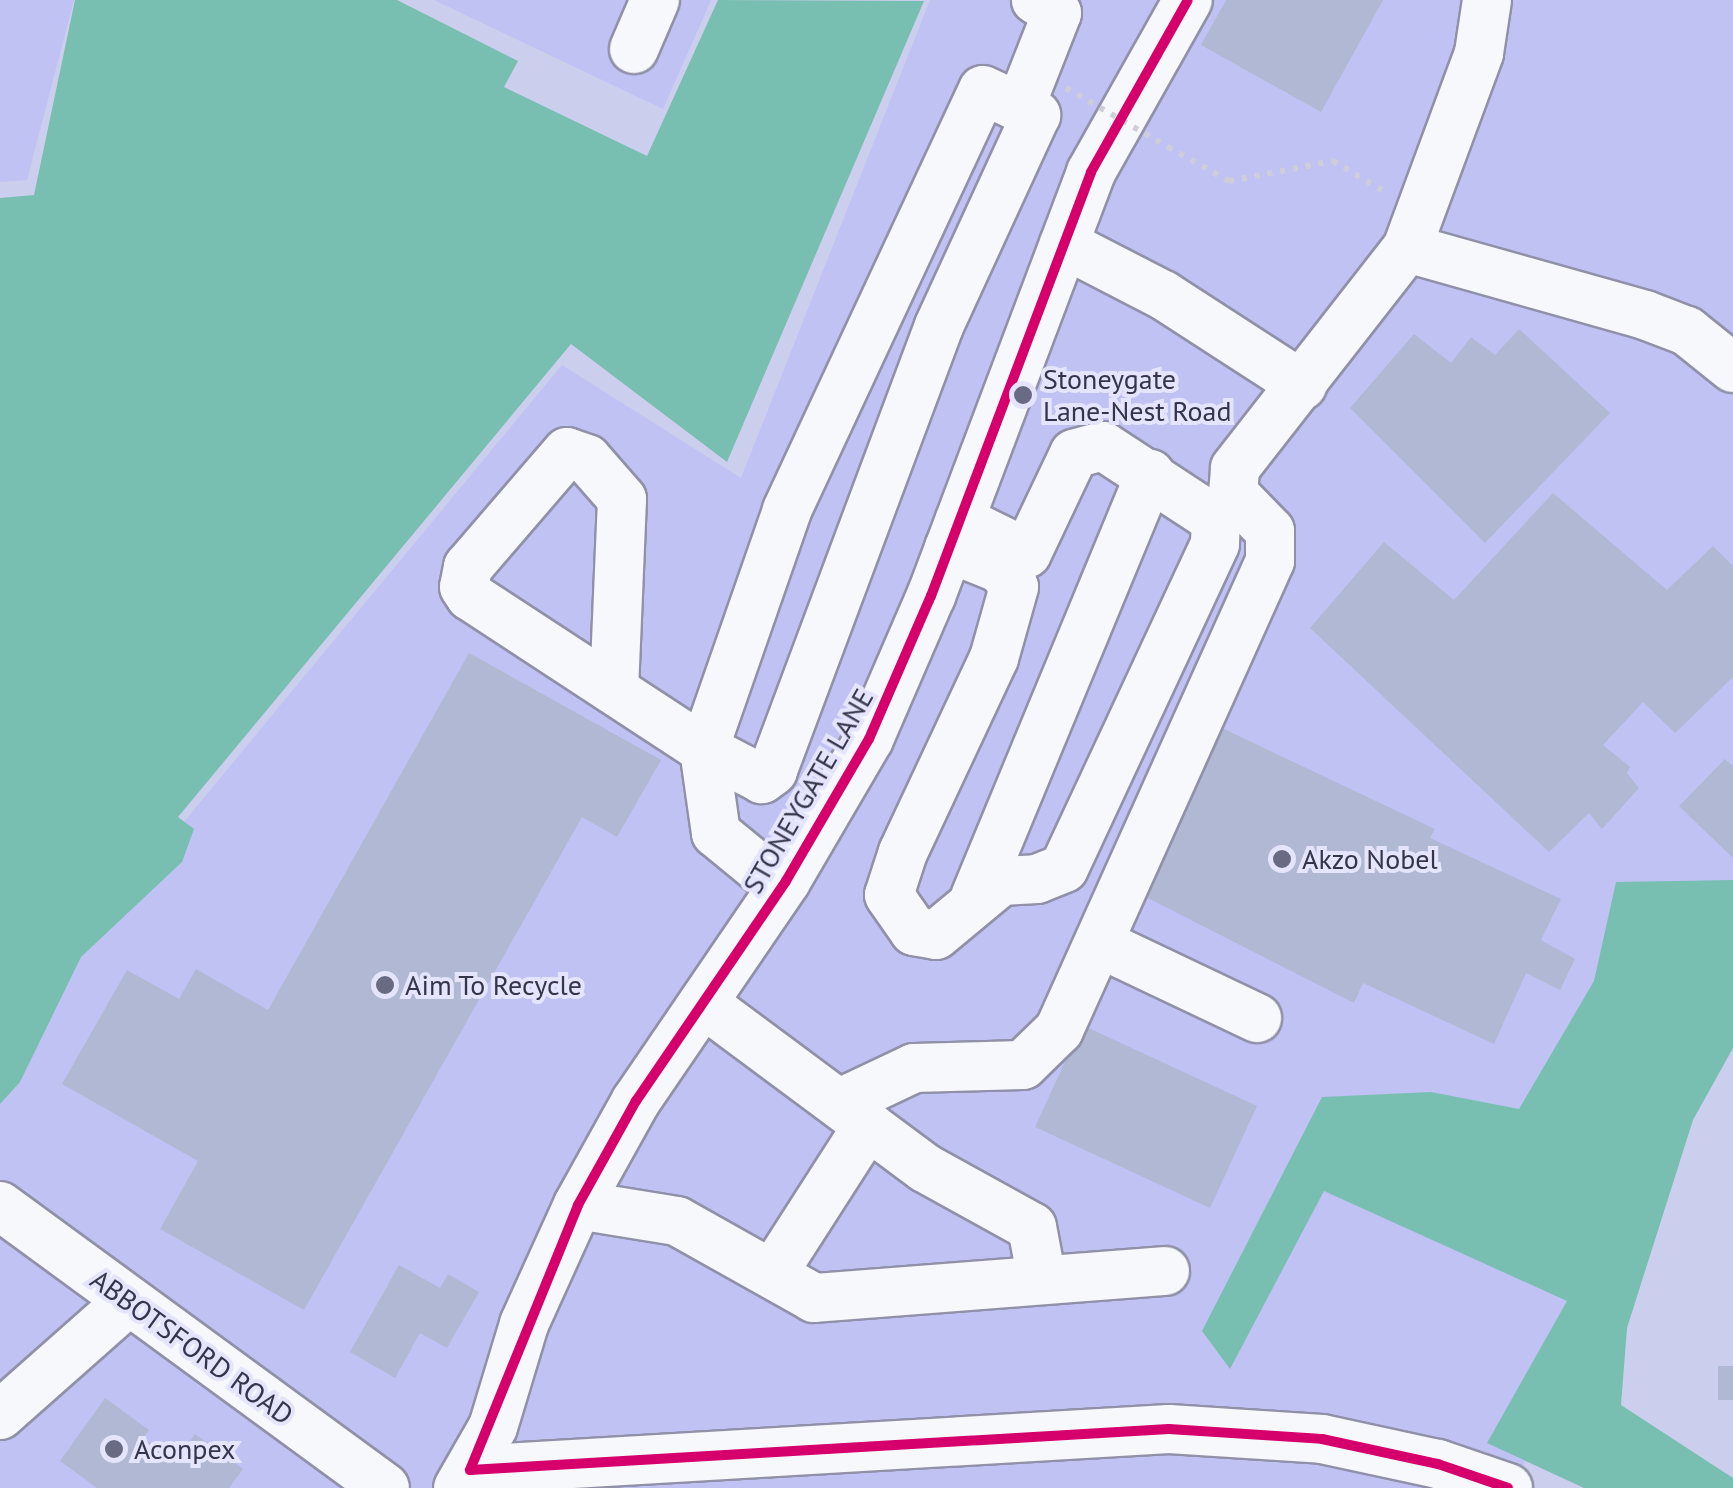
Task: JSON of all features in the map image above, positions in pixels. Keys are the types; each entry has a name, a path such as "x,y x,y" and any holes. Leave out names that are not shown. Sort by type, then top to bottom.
{"street":[{"path":"634,49 655,0"},
{"path":"1020,107 1057,13 1036,0"},
{"name":"STONEYGATE LANE","path":"464,1479 578,1205 636,1101 782,887 869,739 954,534 1092,172 1188,0"},
{"path":"773,1273 854,1114 914,1068 1023,1066 1059,1030 1270,561 1270,532 1233,493 1234,468 1302,385 1413,230 1479,53 1488,0"},
{"path":"614,690 622,499 587,459 567,452 468,567 464,587 614,690 704,749 762,779 773,771 939,326 1036,115 983,90 787,510 704,749 716,833 782,887"},
{"path":"1413,230 1687,331 1733,368"},
{"path":"1064,244 1164,295 1302,385"},
{"path":"1103,446 1216,520 1215,544 1064,868 1038,879 1002,882 975,897 936,935 914,932 889,896 903,852 994,658 1014,587 1001,569 954,534 1027,553 1074,454 1103,446"},
{"path":"975,897 1150,474"},
{"path":"1099,943 1256,1018"},
{"path":"703,1003 925,1168 1032,1227 1042,1280"},
{"path":"578,1205 677,1220 814,1298 1165,1271"},
{"name":"ABBOTSFORD ROAD","path":"0,1206 385,1488"},
{"path":"0,1415 129,1301"},
{"path":"464,1479 828,1470 1169,1430 1322,1438 1438,1464 1508,1488"}],"path":[{"path":"1066,88 1230,181 1333,160 1413,230"}],"shaded area":[{"path":"0,0 74,0 27,180 0,182"},
{"path":"434,0 711,0 663,109"},
{"path":"930,0 1733,0 1733,1002 1513,1488 0,1488 0,1044 562,365 741,478"}],"green space":[{"path":"75,0 397,0 518,61 504,87 647,156 718,0 924,1 727,462 571,344 178,817 194,829 182,862 81,957 20,1082 0,1104 0,198 34,195"},
{"path":"1733,880 1733,1048 1693,1120 1627,1328 1621,1405 1733,1478 1733,1488 1584,1488 1487,1443 1567,1301 1324,1191 1230,1369 1202,1331 1322,1097 1431,1092 1519,1109 1594,981 1616,882"}],"building":[{"path":"1226,0 1383,0 1321,112 1201,45"},
{"path":"1519,329 1610,413 1485,543 1350,408 1414,334 1451,363 1471,337 1495,355"},
{"path":"1553,493 1667,590 1713,546 1733,566 1733,677 1675,733 1643,702 1603,745 1630,767 1627,773 1639,788 1602,829 1589,813 1549,852 1310,628 1384,542 1454,600"},
{"name":"Aim To Recycle","path":"469,653 661,760 617,837 582,817 304,1310 160,1229 198,1161 62,1084 127,970 179,999 196,969 268,1010"},
{"name":"Akzo Nobel","path":"1209,722 1435,829 1430,838 1561,899 1541,940 1575,959 1560,990 1526,973 1494,1044 1363,983 1354,1003 1130,889"},
{"path":"1725,759 1733,766 1733,858 1679,806"},
{"path":"1082,1025 1257,1106 1210,1208 1035,1127"},
{"path":"399,1265 440,1288 448,1274 479,1292 447,1348 420,1333 395,1378 350,1352"},
{"path":"1718,1366 1733,1366 1733,1400 1718,1400"},
{"name":"Aconpex","path":"105,1398 149,1430 143,1438 176,1461 195,1434 243,1469 229,1488 97,1488 60,1461"}],"cycle path":[{"path":"470,1470 578,1205 636,1101 786,881 869,739 931,596 1091,172 1188,0"},
{"path":"470,1470 1169,1429 1322,1439 1438,1464 1508,1488"}],"place":[{"name":"Stoneygate Lane-Nest Road","path":"1023,395"},
{"name":"Akzo Nobel","path":"1282,859"},
{"name":"Aim To Recycle","path":"385,985"},
{"name":"Aconpex","path":"114,1449"}]}
